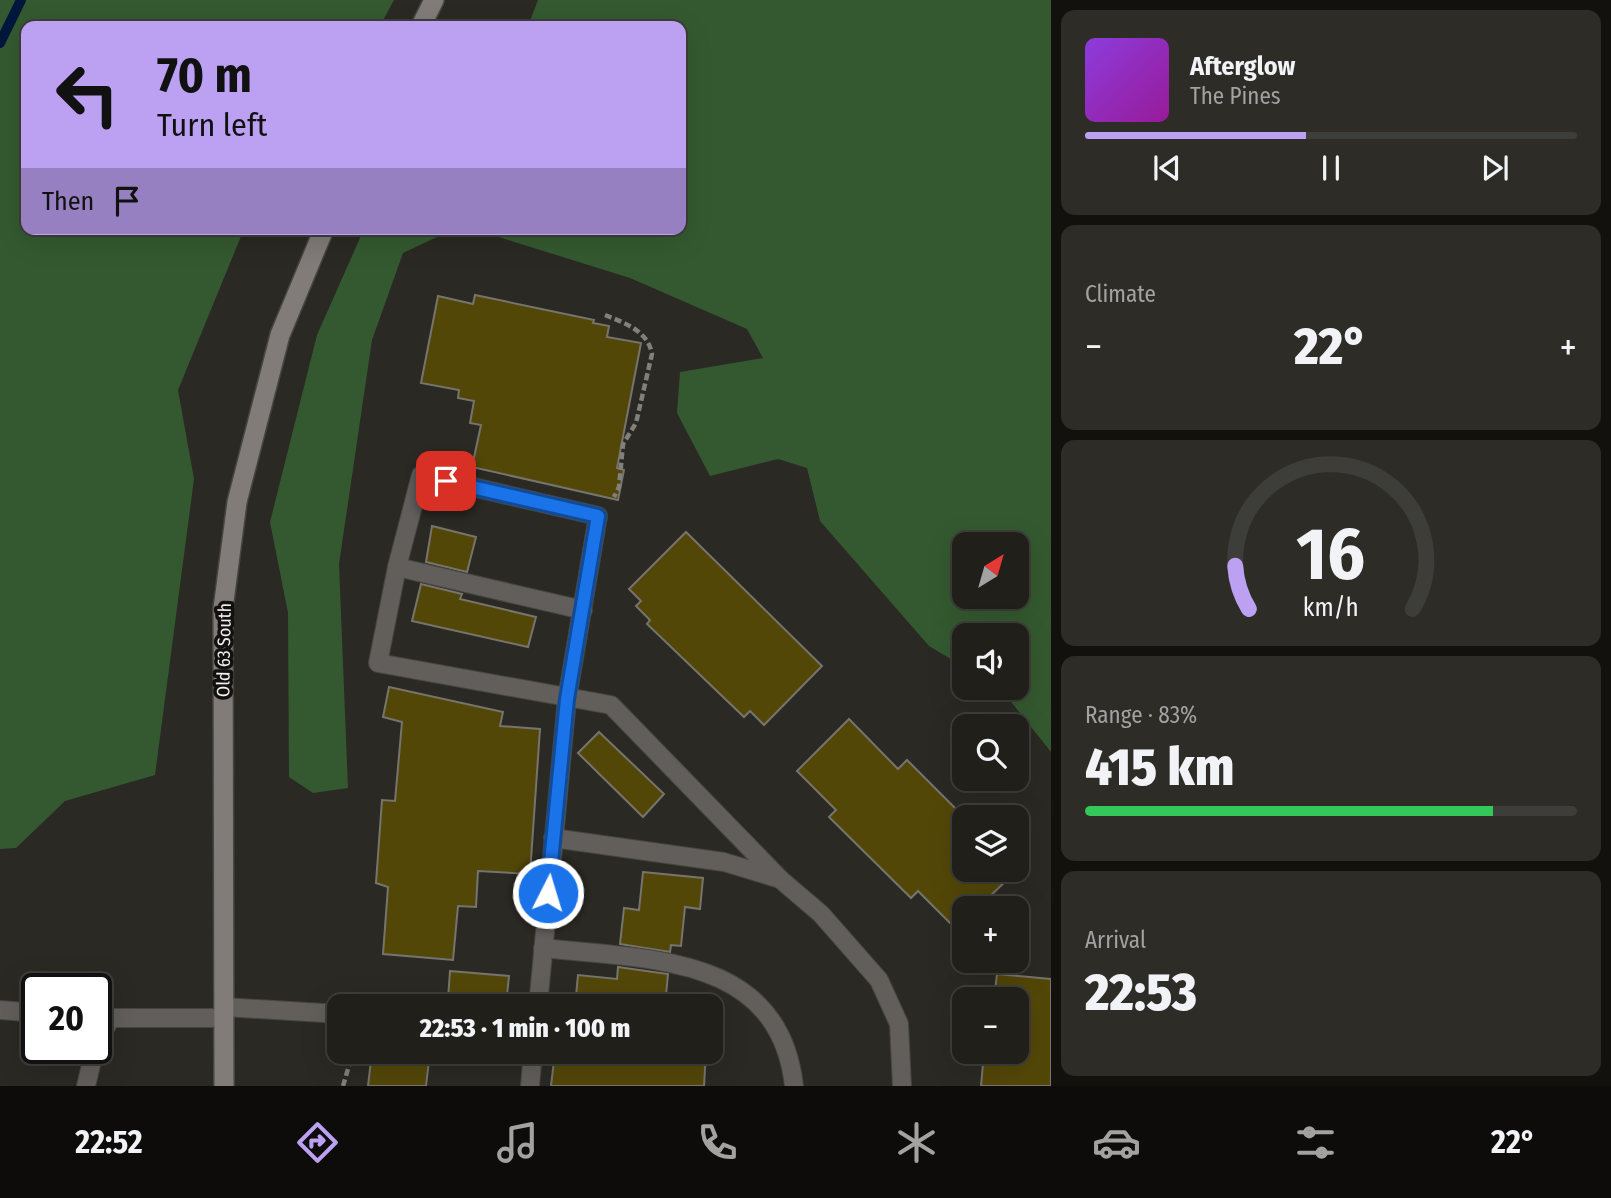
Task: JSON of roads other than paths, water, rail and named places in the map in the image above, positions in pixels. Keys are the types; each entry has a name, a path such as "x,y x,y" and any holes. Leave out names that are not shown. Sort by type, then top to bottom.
{"main road":[{"path":"424,21 434,0"},
{"name":"Old 63 South","path":"224,1086 223,609 237,502 280,335 322,235"}],"lane":[{"path":"539,994 567,699 598,516 421,475 397,567 378,663 567,699 611,705 780,879 821,914 879,980 899,1024 902,1086"},
{"path":"397,567 583,610"},
{"path":"554,838 724,862 780,879"},
{"path":"543,948 672,962 713,973 736,986 760,1005 781,1038 794,1086"},
{"path":"0,1010 21,1012"},
{"path":"112,1018 224,1012 327,1014"},
{"path":"86,1086 91,1064"},
{"path":"530,1086 532,1064"}],"waterway":[{"path":"0,43 21,0"}]}
